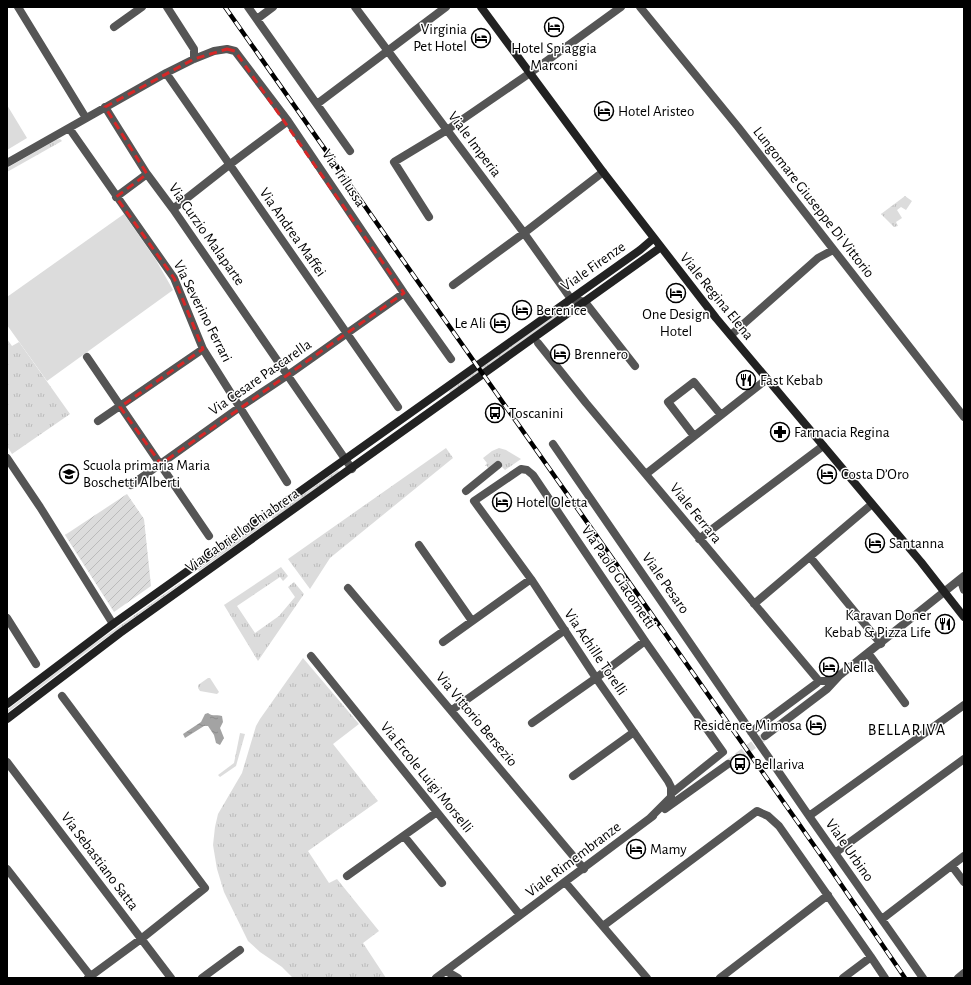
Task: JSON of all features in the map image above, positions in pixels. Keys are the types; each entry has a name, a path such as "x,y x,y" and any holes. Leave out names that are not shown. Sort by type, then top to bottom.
{"street":[{"path":"18,7 86,118"},
{"path":"114,27 142,7"},
{"path":"7,163 166,72 194,59 194,49 167,7"},
{"path":"248,7 350,151"},
{"path":"256,19 273,7"},
{"name":"Viale Imperia","path":"355,7 571,298"},
{"path":"317,104 446,7"},
{"name":"Viale Regina Elena","path":"481,7 603,172 661,247 766,379 921,562 964,616"},
{"path":"429,216 394,162 447,130 530,73 621,7"},
{"name":"Lungomare Giuseppe Di Vittorio","path":"640,7 738,127 964,417"},
{"name":"Via Trilussa","path":"194,59 214,51 227,49 235,51 288,121 404,293 451,359"},
{"name":"Via Andrea Maffei","path":"166,72 398,407"},
{"name":"Via Curzio Malaparte","path":"105,107 147,174 174,209 352,469"},
{"path":"174,209 229,165 288,121"},
{"name":"Via Severino Ferrari","path":"69,128 174,278 203,349 287,482"},
{"path":"453,285 603,172"},
{"path":"116,197 147,174"},
{"name":"Viale Firenze","path":"488,358 640,250 654,238"},
{"name":"Viale Firenze","path":"495,367 661,247"},
{"path":"731,335 818,258 833,250"},
{"name":"Via Cesare Pascarella","path":"131,485 404,293"},
{"path":"571,298 585,302"},
{"name":"Viale Firenze","path":"585,302 635,366"},
{"name":"Viale Ferrara","path":"538,343 699,539 819,681 829,681 840,675"},
{"path":"98,421 203,349"},
{"path":"87,356 120,407 161,464 209,536"},
{"name":"Via Gabriello Chiabrera","path":"7,704 113,624 488,358"},
{"name":"Via Gabriello Chiabrera","path":"7,719 120,633 495,367"},
{"path":"646,474 766,379"},
{"path":"694,436 668,402 694,382 721,415"},
{"name":"Viale Pesaro","path":"553,444 755,737"},
{"path":"699,539 823,446"},
{"path":"7,458 40,507 113,624"},
{"path":"466,491 498,465"},
{"name":"Via Paolo Giacometti","path":"474,501 521,469 527,470 533,475 645,641 723,752 672,793"},
{"path":"489,472 498,484"},
{"name":"Via Achille Torelli","path":"474,501 530,579 596,678 668,781 672,793"},
{"path":"754,604 872,504"},
{"path":"419,545 472,621"},
{"path":"810,557 881,644"},
{"path":"187,571 194,581"},
{"path":"765,736 826,689 840,675 881,644 944,592 964,578"},
{"path":"964,578 962,584 964,590"},
{"path":"443,642 530,579"},
{"name":"Via Vittorio Bersezio","path":"348,588 584,868"},
{"path":"7,618 36,664"},
{"path":"452,710 565,630"},
{"path":"532,723 645,641"},
{"path":"868,653 904,703"},
{"name":"Via Ercole Luigi Morselli","path":"311,656 520,915"},
{"path":"755,737 817,683"},
{"path":"755,737 826,692"},
{"path":"7,869 90,978 205,888 62,696"},
{"path":"809,816 964,705"},
{"path":"573,776 634,732"},
{"name":"Viale Urbino","path":"755,737 923,978"},
{"path":"835,853 964,759"},
{"name":"Via Sebastiano Satta","path":"7,762 171,978"},
{"name":"Viale Rimembranze","path":"436,978 650,818 728,764"},
{"path":"650,818 671,797 672,793"},
{"path":"603,926 757,811 768,816 778,826 885,978"},
{"path":"347,876 437,812"},
{"path":"404,836 442,883"},
{"path":"882,919 964,856"},
{"path":"952,866 964,882"},
{"path":"565,882 647,978"},
{"path":"720,978 828,895"},
{"path":"202,978 240,950"},
{"path":"843,978 871,957"},
{"path":"446,971 458,978"},
{"path":"958,978 964,973"}],"highlighted area":[{"path":"227,49 235,51 404,293 161,464 120,407 203,349 174,278 116,197 147,174 105,107 194,59"}],"green space":[{"path":"7,105 27,138 7,150"},
{"path":"60,139 62,141 7,172 7,168"},
{"path":"905,196 912,201 906,210 901,207 897,210 902,218 896,222 898,226 894,227 881,214"},
{"path":"124,214 156,260 173,290 47,381 7,325 7,297"},
{"path":"567,306 569,308 450,393 449,391"},
{"path":"7,339 12,346 19,342 70,414 12,454 7,446"},
{"path":"446,448 453,458 330,558 310,589 288,559"},
{"path":"499,448 506,450 521,459 505,470 497,462 489,470 487,466 485,466 487,463 483,458"},
{"path":"338,470 339,472 273,519 271,517"},
{"path":"127,494 144,519 151,586 114,612 65,535"},
{"path":"267,520 268,522 199,571 198,570"},
{"path":"281,567 288,576 283,581 280,577 237,606 255,633 279,616 295,597 288,587 294,582 304,594 258,661 224,605"},
{"path":"180,583 181,584 85,653 7,713 7,710 84,651"},
{"path":"303,658 359,724 333,744 378,801 308,851 329,883 337,879 379,931 363,943 386,978 293,978 282,967 260,952 248,941 224,892 217,869 213,845 218,814 242,773 256,726"},
{"path":"210,678 219,692 217,694 200,691 198,688 198,685"},
{"path":"240,733 245,734 236,766 220,777 218,775 234,763"}],"water":[{"path":"208,713 222,716 223,722 220,728 224,738 220,745 216,743 214,735 208,726 204,726 185,738 183,734 201,722 205,714"}],"tunnel":[{"path":"728,764 765,736"}],"railway":[{"path":"225,7 825,861 905,978"}],"place":[{"name":"Hotel Spiaggia Marconi","path":"554,27"},
{"name":"Virginia Pet Hotel","path":"481,38"},
{"name":"Hotel Aristeo","path":"604,111"},
{"name":"One Design Hotel","path":"676,293"},
{"name":"Berenice","path":"522,310"},
{"name":"Le Ali","path":"500,323"},
{"name":"Brennero","path":"560,354"},
{"name":"Fast Kebab","path":"746,380"},
{"name":"Toscanini","path":"495,413"},
{"name":"Farmacia Regina","path":"780,432"},
{"name":"Scuola primaria Maria Boschetti Alberti","path":"69,474"},
{"name":"Costa D’Oro","path":"827,474"},
{"name":"Hotel Oletta","path":"502,502"},
{"name":"Santanna","path":"875,543"},
{"name":"Karavan Doner Kebab & Pizza Life","path":"945,624"},
{"name":"Nella","path":"829,667"},
{"name":"Residence Mimosa","path":"816,725"},
{"name":"Bellariva","path":"740,764"},
{"name":"Mamy","path":"636,849"}],"district":[{"name":"BELLARIVA","path":"907,729"}]}
